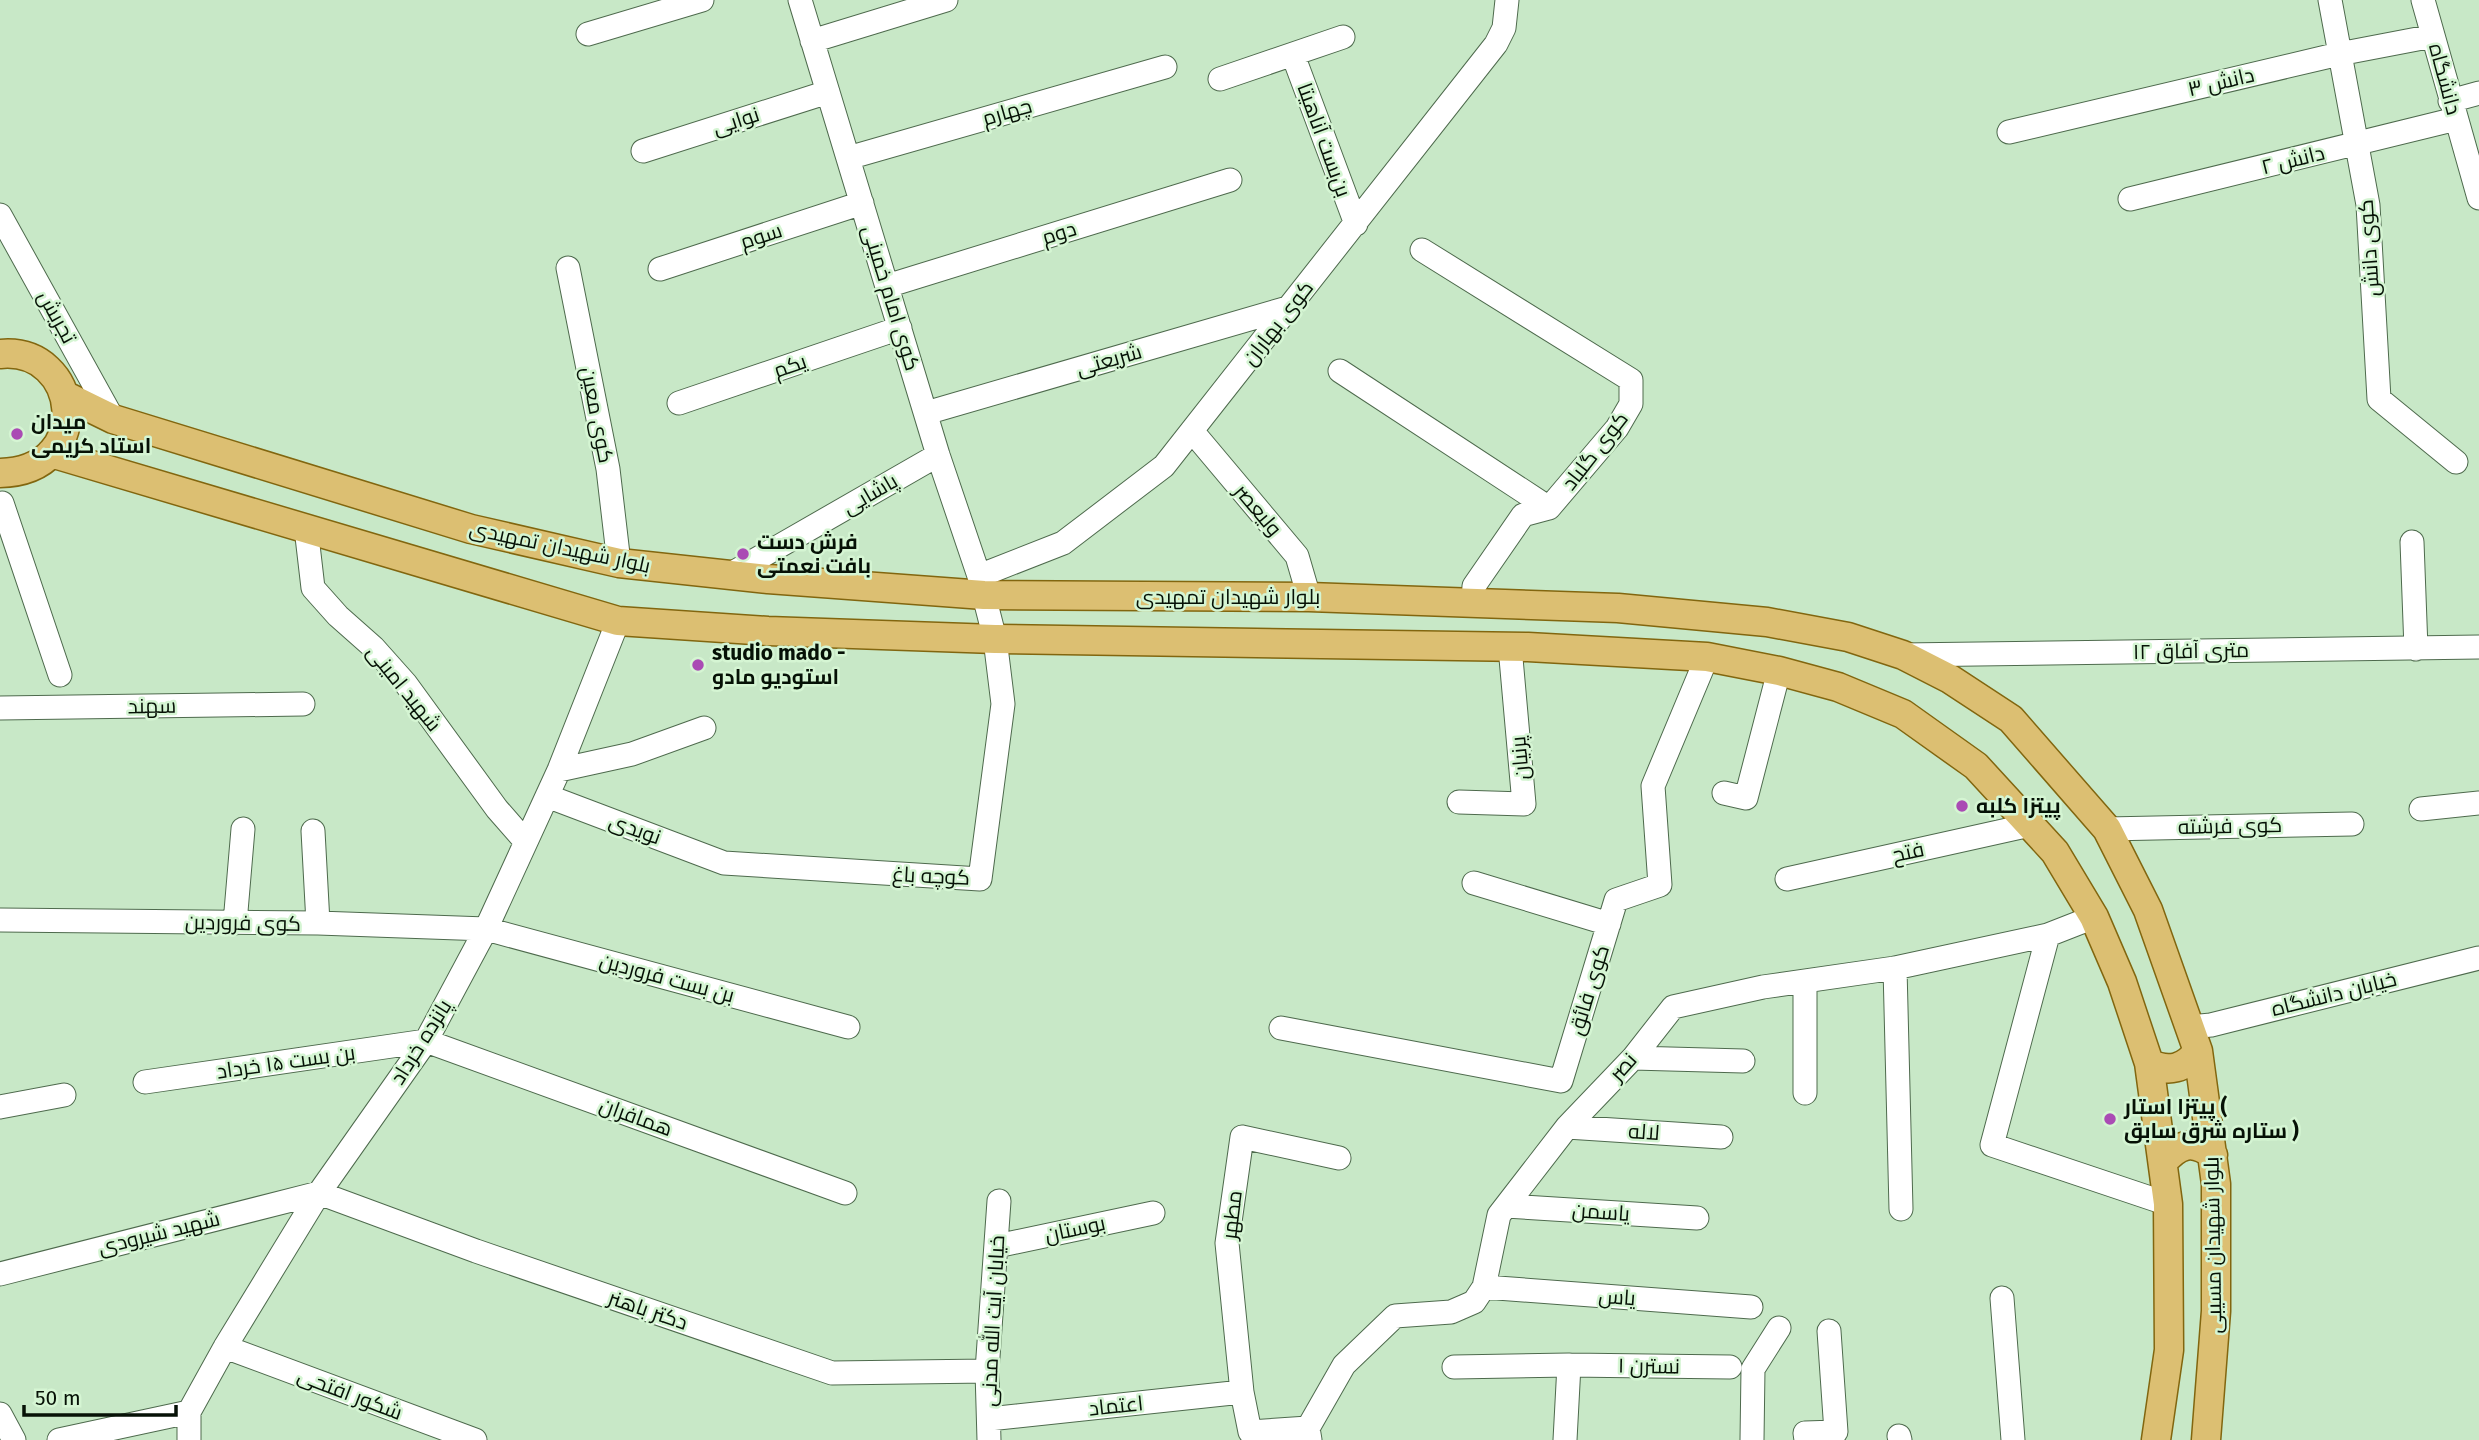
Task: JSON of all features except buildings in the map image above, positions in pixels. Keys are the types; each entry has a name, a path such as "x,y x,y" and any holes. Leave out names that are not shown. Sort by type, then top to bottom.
{"main road":[{"path":"0,354 23,355 41,364 55,377 64,395 67,410 66,426 51,453 36,465 10,472"},
{"name":"بلوار شهیدان تمهیدی","path":"64,395 113,419 471,530 619,564 729,575 1618,608 1767,622 1848,637 1903,655 1950,679 2011,719 2107,829 2147,910 2194,1039"},
{"path":"51,453 618,621 768,631 995,639 1510,647 1707,657 1779,671 1838,687 1903,714 1976,766 2055,852 2094,917 2122,982 2149,1063 2168,1204 2169,1350 2156,1440"},
{"path":"2149,1063 2157,1067 2176,1069 2185,1065 2194,1039"},
{"name":"بلوار شهیدان مسیبی","path":"2194,1039 2216,1184 2216,1311 2206,1440"},
{"path":"2163,1162 2173,1151 2185,1146 2200,1146 2213,1155"}],"street":[{"path":"588,34 702,0"},
{"name":"کوی امام خمینی","path":"800,0 939,455 982,586 995,639"},
{"path":"813,41 946,0"},
{"name":"کوی بهاران","path":"982,586 1063,543 1164,466 1496,44 1504,28 1507,0"},
{"name":"کوی دانش","path":"2330,0 2368,205 2379,399 2456,462"},
{"name":"دانشگاه","path":"2423,0 2479,198"},
{"name":"دانش ۳","path":"2009,132 2339,54 2433,36"},
{"path":"1220,79 1343,37"},
{"name":"بن‌بست آناهیتا","path":"1293,55 1356,224"},
{"name":"چهارم","path":"848,158 1165,67"},
{"name":"نوایی","path":"643,151 828,92"},
{"name":"دانش ۲","path":"2130,200 2355,145 2453,110 2479,93"},
{"name":"دوم","path":"887,286 1230,180"},
{"name":"سوم","path":"660,269 862,203"},
{"name":"تجریش","path":"0,215 113,419"},
{"name":"کوی گلباد","path":"1422,250 1631,380 1631,404 1617,428 1549,508 1523,515 1474,586 1473,603"},
{"name":"کوی معین","path":"568,268 608,469 619,564"},
{"name":"شریعتی","path":"926,413 1291,307"},
{"name":"یکم","path":"679,403 900,328"},
{"path":"1340,370 1549,508"},
{"name":"ولیعصر","path":"1192,431 1297,556 1309,597"},
{"name":"پاشایی","path":"729,575 939,455"},
{"path":"10,472 1,504 60,675"},
{"name":"شهید امینی","path":"306,528 313,588 406,684 488,799 525,841"},
{"path":"2412,542 2416,649"},
{"name":"پانزده خرداد","path":"189,1440 189,1412 225,1347 318,1193 426,1041 486,929 559,770 618,621"},
{"name":"کوچه باغ","path":"724,863 980,879 1003,704 995,639"},
{"name":"پرنیان","path":"1459,802 1524,804 1510,647"},
{"name":"۱۲ متری آفاق","path":"1903,655 2479,647"},
{"name":"کوی فائق","path":"1281,1028 1561,1081 1616,900 1660,886 1653,786 1707,657"},
{"path":"1724,793 1746,798 1779,671"},
{"name":"سهند","path":"0,708 303,704"},
{"path":"559,770 632,754 704,728"},
{"name":"نویدی","path":"547,796 724,863"},
{"path":"2421,809 2479,803"},
{"name":"کوی فرشته","path":"2107,829 2352,824"},
{"name":"فتح","path":"1787,879 2030,825"},
{"path":"235,923 243,829"},
{"path":"313,831 318,923"},
{"path":"1475,883 1609,924"},
{"name":"نصر","path":"1484,1287 1499,1216 1567,1127 1633,1058 1673,1007 1763,987 1895,968 2048,935 2094,917"},
{"name":"کوی فروردین","path":"0,920 318,923 486,929"},
{"name":"بن بست فروردین","path":"486,929 848,1027"},
{"path":"2048,935 1992,1145 2168,1204"},
{"name":"خیابان دانشگاه","path":"2194,1039 2211,1025 2479,958"},
{"path":"1895,968 1900,1209"},
{"path":"1805,982 1805,1093"},
{"name":"بن بست ۱۵ خرداد","path":"145,1082 426,1041"},
{"name":"همافران","path":"426,1041 845,1193"},
{"path":"1633,1058 1743,1061"},
{"path":"0,1107 64,1095"},
{"name":"لاله","path":"1567,1127 1721,1137"},
{"name":"مطهر","path":"1242,1392 1227,1243 1242,1137 1339,1158"},
{"name":"شهید شیرودی","path":"0,1274 318,1193"},
{"name":"دکتر باهنر","path":"318,1193 476,1251 832,1373 987,1371"},
{"name":"خیابان آیت الله مدنی","path":"989,1430 987,1371 999,1201"},
{"name":"یاسمن","path":"1506,1206 1697,1218"},
{"name":"بوستان","path":"997,1246 1153,1213"},
{"path":"1242,1392 1250,1432 1309,1434 1344,1365 1395,1316 1451,1312 1475,1301 1484,1287"},
{"name":"یاس","path":"1484,1287 1751,1307"},
{"path":"2002,1298 2013,1440"},
{"path":"1752,1440 1753,1369 1779,1328"},
{"path":"1806,1440 1805,1433 1836,1432 1829,1331"},
{"name":"شکور افتحی","path":"225,1347 475,1440"},
{"path":"1565,1440 1569,1365"},
{"name":"نسترن ۱","path":"1454,1367 1730,1367"},
{"name":"اعتماد","path":"989,1430 1242,1392"},
{"path":"60,1440 189,1412"},
{"path":"0,1414 14,1440"}],"place":[{"name":"میدان استاد کریمی","path":"17,434"},
{"name":"فرش دست بافت نعمتی","path":"743,554"},
{"name":"studio mado - استودیو مادو","path":"698,665"},
{"name":"پیتزا کلبه","path":"1962,806"},
{"name":"پیتزا استار ( ستاره شرق سابق )","path":"2110,1119"}]}
